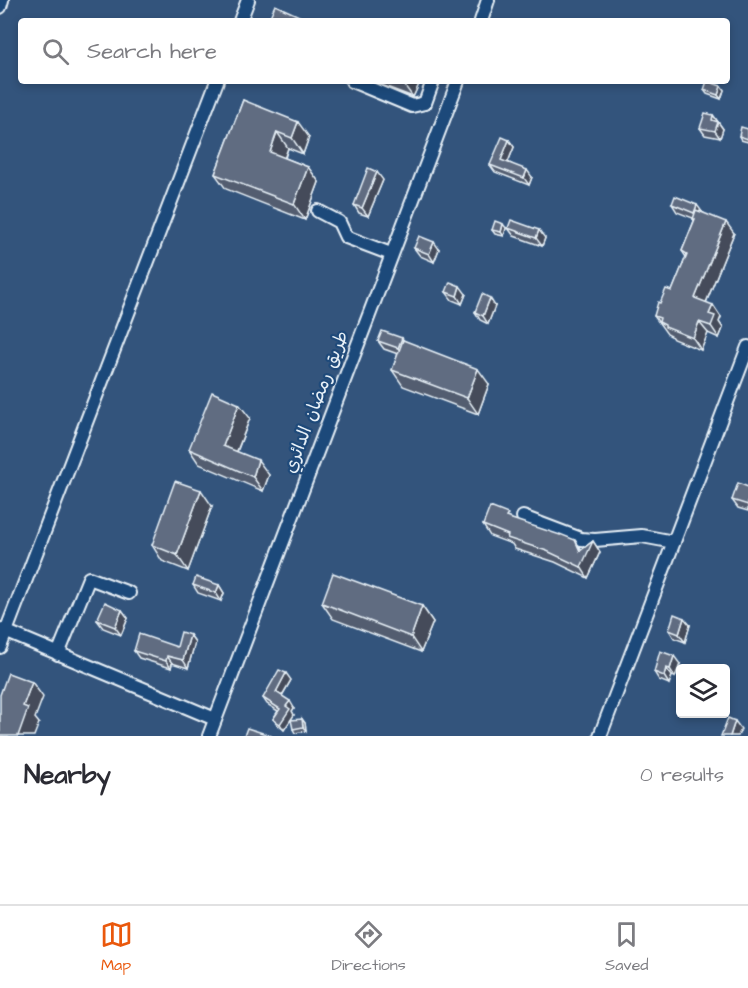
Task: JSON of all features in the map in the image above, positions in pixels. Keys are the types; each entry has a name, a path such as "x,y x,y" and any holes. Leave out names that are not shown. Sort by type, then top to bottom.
{"street":[{"path":"0,7 2,0"},
{"path":"241,18 248,0"},
{"path":"481,18 488,0"},
{"path":"0,646 3,630 216,84"},
{"path":"358,84 412,106 424,103 432,84"},
{"name":"طريق رمضان الدائري","path":"209,736 454,84"},
{"path":"318,211 339,222 346,237 391,254"},
{"path":"600,736 748,347"},
{"path":"523,517 581,539 642,536 674,542"},
{"path":"58,654 89,578 129,593"},
{"path":"3,630 215,719"}],"building":[{"path":"275,5 303,18 269,18"},
{"path":"706,84 721,86 718,95 704,90"},
{"path":"243,100 298,122 292,138 277,132 270,152 308,167 294,204 215,174"},
{"path":"705,113 713,115 712,120 718,122 715,131 700,128"},
{"path":"741,127 748,129 748,139 739,136"},
{"path":"502,137 509,140 501,160 527,170 524,178 490,165"},
{"path":"368,168 377,172 362,208 354,205"},
{"path":"675,196 697,205 694,213 672,204"},
{"path":"696,210 726,222 695,298 713,305 709,314 715,316 711,326 699,322 693,338 665,327 659,322 660,318 654,316 658,302 660,303 666,289 672,291 687,254 682,251 695,219 693,219"},
{"path":"511,220 539,230 536,238 508,228"},
{"path":"495,221 503,224 501,232 492,230"},
{"path":"419,236 434,242 429,254 414,248"},
{"path":"450,282 460,286 457,296 446,292"},
{"path":"482,294 490,298 483,316 475,312"},
{"path":"382,331 402,338 398,348 378,341"},
{"path":"403,340 478,369 467,398 392,370"},
{"path":"212,392 239,404 223,446 258,460 253,477 189,449"},
{"path":"175,481 201,490 177,555 152,545"},
{"path":"738,483 748,487 748,505 732,500"},
{"path":"490,507 508,514 506,517 575,540 580,551 593,541 581,567 547,551 507,538 508,535 483,525"},
{"path":"333,573 422,606 411,637 322,603"},
{"path":"196,577 219,585 216,593 193,585"},
{"path":"105,602 122,610 115,627 97,620"},
{"path":"674,614 684,618 679,634 669,630"},
{"path":"181,632 190,635 183,660 167,656 166,661 134,651 139,634 177,647"},
{"path":"660,651 674,656 670,669 666,668 664,676 654,672"},
{"path":"279,670 286,673 276,692 290,701 286,706 290,709 280,724 273,719 280,709 263,698"},
{"path":"8,673 32,682 23,706 28,708 18,736 0,736 0,695"},
{"path":"728,718 735,721 730,736 721,736"},
{"path":"302,719 303,727 293,729 291,720"},
{"path":"247,728 272,736 244,736"}]}
